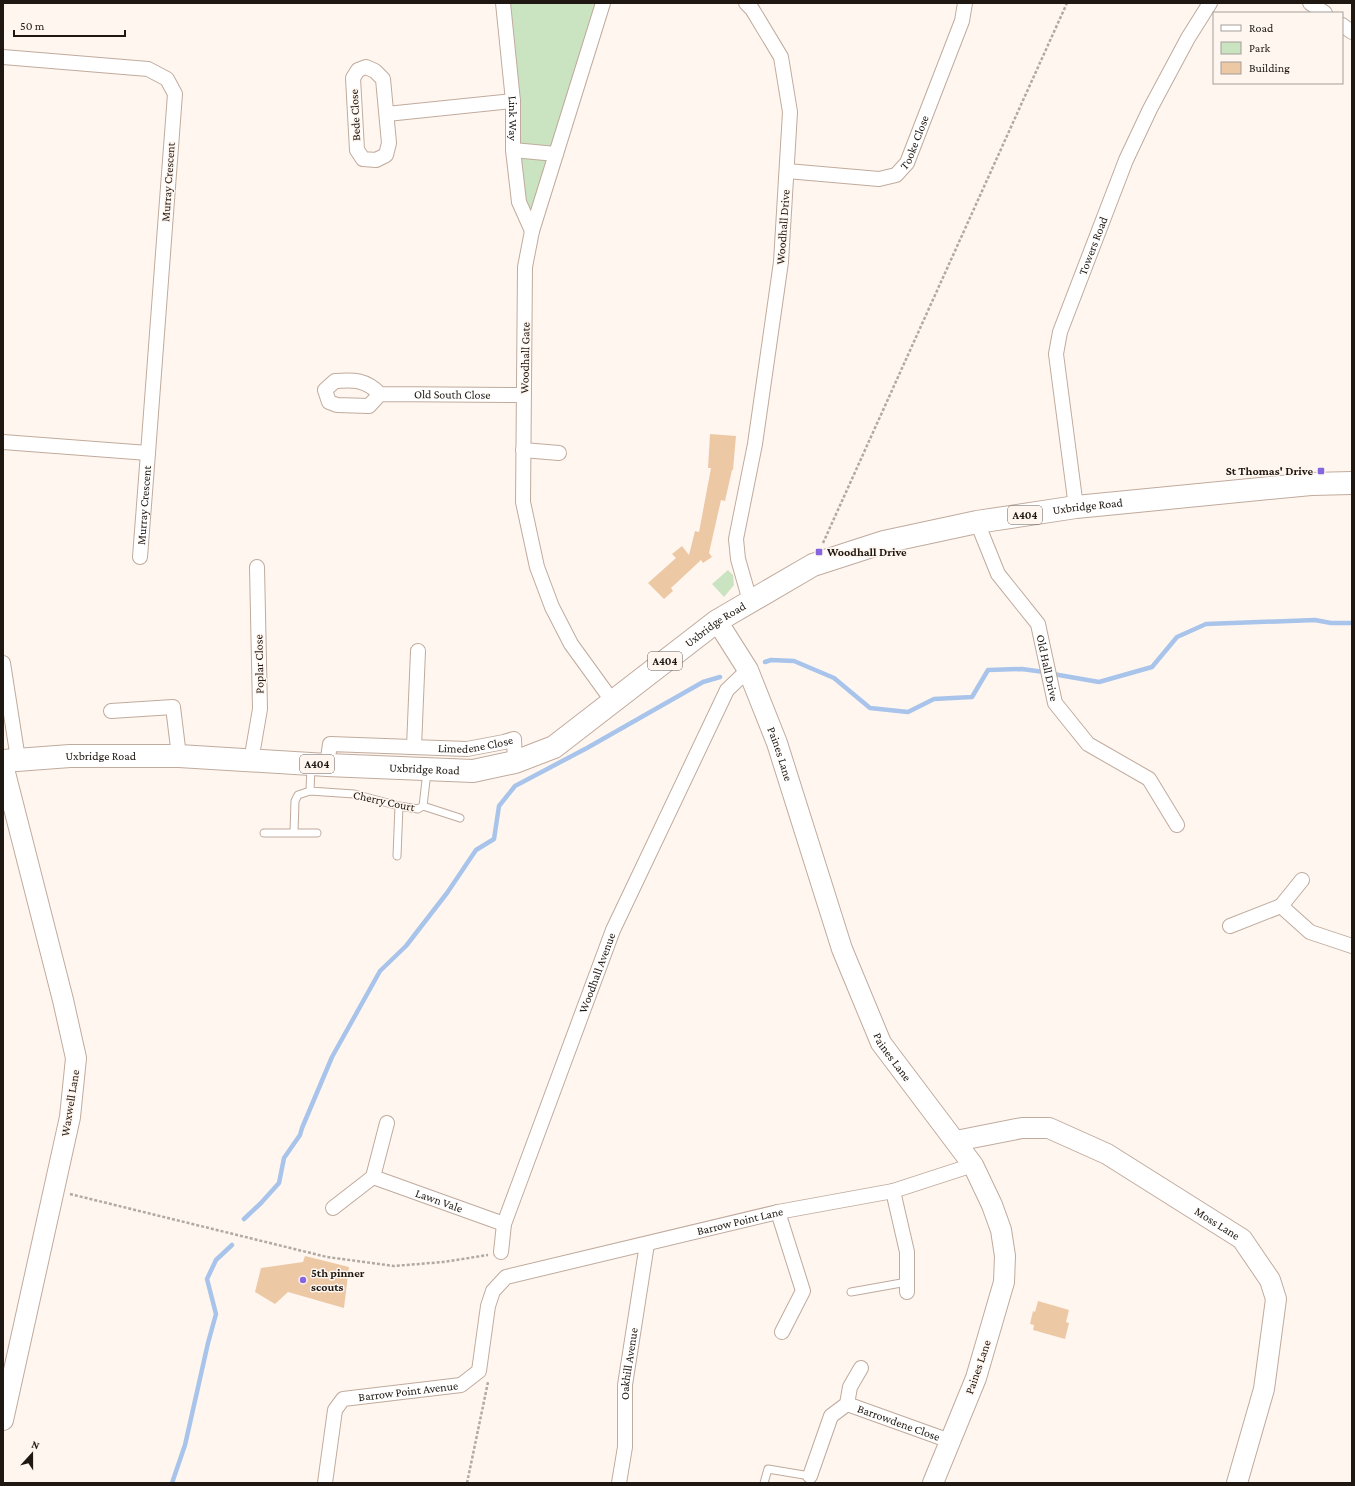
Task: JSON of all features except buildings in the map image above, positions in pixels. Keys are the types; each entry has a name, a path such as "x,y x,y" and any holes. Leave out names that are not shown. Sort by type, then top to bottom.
{"main road":[{"name":"Uxbridge Road","path":"8,762 70,756 179,756 427,770 473,770 514,762 554,747 717,621 813,565 884,542 977,522 1076,508 1311,484 1352,483"}],"street":[{"name":"Link Way","path":"504,3 513,101 513,150 519,202 532,231"},
{"name":"Woodhall Gate","path":"602,3 532,231 526,267 522,502 537,567 552,607 571,644 613,702"},
{"name":"Woodhall Drive","path":"746,3 752,9 781,57 790,112 781,262 756,444 736,539 738,559 750,601"},
{"name":"Tooke Close","path":"787,171 879,179 896,175 907,163 962,21 965,3"},
{"name":"Towers Road","path":"1076,508 1056,354 1060,332 1126,160 1150,109 1188,38 1210,3"},
{"path":"1310,3 1324,12"},
{"path":"1343,26 1352,32"},
{"name":"Murray Crescent","path":"3,57 148,69 167,79 175,94 140,557"},
{"name":"Bede Close","path":"366,67 375,70 383,79 387,114 389,142 386,155 376,160 363,159 357,150 353,78 358,70 366,67"},
{"path":"387,114 513,101"},
{"path":"513,150 556,154"},
{"name":"Old South Close","path":"380,394 524,395"},
{"name":"Murray Crescent","path":"3,442 148,453"},
{"path":"523,450 559,453"},
{"name":"Old Hall Drive","path":"977,522 998,574 1038,624 1055,703 1088,744 1149,779 1177,825"},
{"name":"Poplar Close","path":"251,760 260,709 257,567"},
{"name":"Paines Lane","path":"717,621 748,670 778,746 842,949 881,1044 973,1165 992,1205 1001,1230 1005,1256 1004,1282 976,1378 933,1483"},
{"path":"414,747 418,651"},
{"path":"3,663 8,762"},
{"name":"Woodhall Avenue","path":"496,1257 504,1224 613,930 727,690 748,670"},
{"path":"111,711 173,707 179,756"},
{"name":"Limedene Close","path":"319,764 330,744 467,749 514,739 514,762"},
{"name":"Waxwell Lane","path":"3,1420 70,1117 76,1058 8,762"},
{"path":"1230,926 1281,906 1302,880"},
{"path":"1281,906 1310,932 1352,946"},
{"path":"334,1208 373,1177 387,1123"},
{"name":"Moss Lane","path":"956,1141 1022,1128 1049,1128 1107,1154 1242,1239 1270,1280 1276,1299 1264,1389 1237,1483"},
{"name":"Barrow Point Lane","path":"479,1371 488,1306 493,1291 506,1277 778,1212 893,1191 973,1165"},
{"name":"Lawn Vale","path":"373,1177 504,1224"},
{"path":"893,1191 907,1252 907,1287"},
{"path":"778,1212 803,1291 782,1332"},
{"name":"Oakhill Avenue","path":"619,1483 625,1447 625,1385 647,1244"},
{"name":"Barrowdene Close","path":"810,1476 831,1416 847,1404 850,1387 860,1368"},
{"name":"Barrow Point Avenue","path":"325,1483 335,1410 343,1399 461,1385 479,1371"},
{"name":"Barrowdene Close","path":"847,1404 950,1441"}],"lane":[{"path":"294,832 295,801 298,796 310,791 319,764"},
{"name":"Cherry Court","path":"310,791 354,794 399,806 418,809 423,806 427,770"},
{"path":"397,856 399,806"},
{"path":"423,806 460,818"},
{"path":"264,833 318,833"},
{"path":"852,1292 907,1287"},
{"path":"764,1483 768,1469 810,1476"}],"path":[{"path":"813,565 1067,3"},
{"path":"53,1190 327,1257 394,1266 496,1257"},
{"path":"467,1483 488,1388 490,1368 479,1371"}],"green space":[{"path":"503,3 603,3 532,231 519,202"},
{"path":"728,570 733,575 734,585 724,597 712,584"}],"waterway":[{"path":"1053,674 1099,682 1152,667 1177,637 1206,624 1315,620 1331,623 1352,623"},
{"path":"765,662 771,660 794,661 834,678 870,708 908,712 934,699 972,697 988,670 1022,669 1044,672"},
{"path":"244,1219 279,1183 284,1158 300,1135 332,1057 380,971 406,946 447,893 476,850 494,839 499,806 515,786 587,748 703,682 720,677"},
{"path":"172,1483 185,1445 216,1314 207,1279 216,1260 232,1245"}],"place":[{"name":"St Thomas' Drive","path":"1321,471"},
{"name":"Woodhall Drive","path":"819,552"},
{"name":"5th pinner scouts","path":"303,1280"}]}
